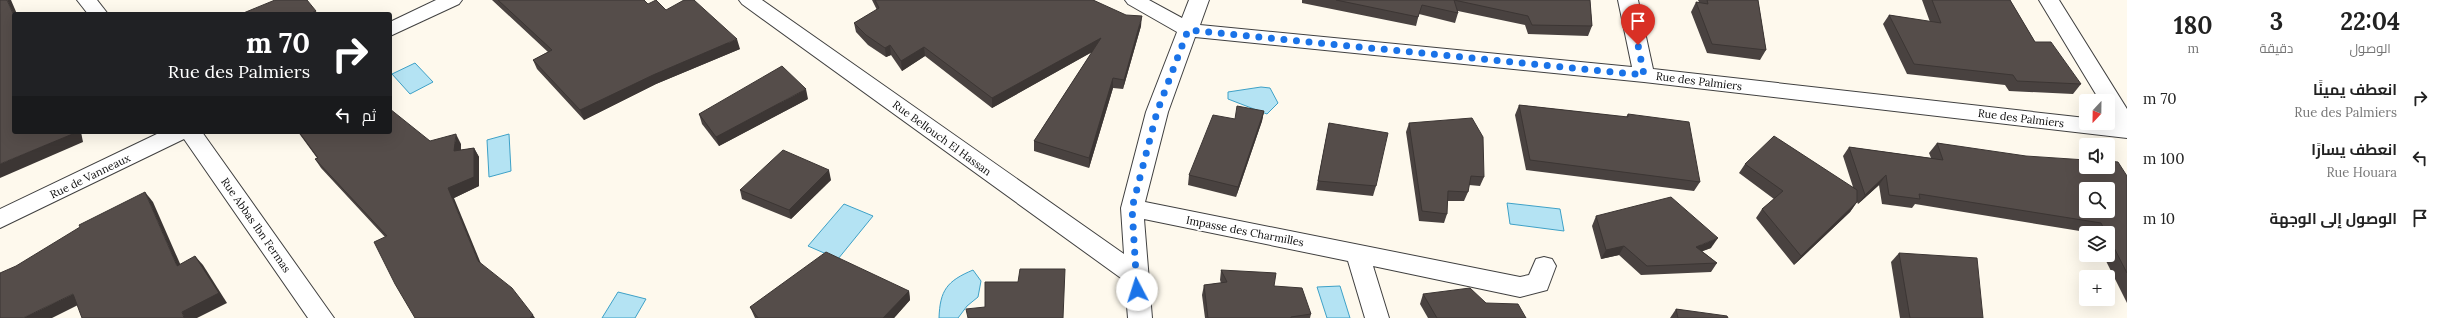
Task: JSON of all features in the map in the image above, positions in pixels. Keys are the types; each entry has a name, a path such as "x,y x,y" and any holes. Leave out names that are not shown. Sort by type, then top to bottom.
{"street":[{"path":"87,0 96,12"},
{"path":"392,29 452,0"},
{"name":"Rue Bellouch El Hassan","path":"749,0 1136,276"},
{"name":"Rue des Palmiers","path":"1134,0 1188,30 1644,75 2127,128"},
{"path":"1140,318 1132,208 1157,112 1199,0"},
{"path":"1628,0 1644,75"},
{"path":"2049,0 2127,128"},
{"name":"Rue de Vanneaux","path":"0,219 176,134"},
{"name":"Rue Abbas Ibn Fermas","path":"191,134 322,318"},
{"name":"Impasse des Charmilles","path":"1132,208 1520,286 1538,283 1544,266"},
{"path":"1357,253 1377,318"}],"water":[{"path":"415,63 433,82 410,94 392,74"},
{"path":"1261,87 1270,88 1278,103 1267,114 1228,99 1228,92"},
{"path":"509,134 511,171 489,177 487,140"},
{"path":"1507,203 1560,209 1564,231 1510,224"},
{"path":"844,204 873,216 838,259 808,246"},
{"path":"973,270 981,281 978,297 967,306 958,318 939,318 943,293 957,278"},
{"path":"1340,286 1350,318 1327,318 1317,287"},
{"path":"618,292 646,299 635,318 602,318"}],"building":[{"path":"0,0 7,0 12,12 12,134 73,134 0,164"},
{"path":"275,0 307,0 316,11 314,12 246,12"},
{"path":"498,0 644,0 648,4 656,0 666,10 684,0 694,0 737,39 653,75 580,110 533,60 552,50"},
{"path":"875,0 1093,0 1126,15 1142,16 1124,80 1113,78 1089,158 1034,141 1101,38 992,98 924,47 901,61 890,45 885,48 866,35 854,23 879,8"},
{"path":"1336,0 1454,0 1458,13 1422,5 1418,17"},
{"path":"1454,0 1590,0 1592,26 1532,25 1528,16"},
{"path":"1707,0 1758,0 1766,50 1712,44 1696,2 1708,4"},
{"path":"1932,0 2010,0 2035,42 2051,42 2081,84 2017,81 2013,75 1914,64 1889,15 1941,23"},
{"path":"782,66 806,89 716,137 699,114"},
{"path":"1519,105 1628,117 1628,114 1689,122 1700,182 1530,160"},
{"path":"1237,106 1264,111 1238,187 1189,175 1213,115 1235,119"},
{"path":"392,111 430,141 456,134 454,151 474,148 474,177 448,188 478,261 512,288 533,315 530,318 415,318 395,284 374,242 387,236 315,159 318,158 300,134 392,134"},
{"path":"1472,118 1483,137 1484,177 1471,176 1468,192 1448,191 1447,214 1422,211 1409,123"},
{"path":"1329,123 1388,133 1376,186 1318,181"},
{"path":"1774,136 1857,190 1857,202 1801,256 1762,209 1783,191 1745,164"},
{"path":"1937,143 2026,156 2079,160 2079,174 2115,174 2115,162 2118,162 2127,176 2127,273 2115,250 2115,226 2102,226 2101,223 1919,194 1920,199 1889,195 1886,175 1865,195 1849,147 1943,160"},
{"path":"783,150 829,170 789,210 740,190"},
{"path":"145,192 177,266 195,256 219,293 182,312 184,318 82,318 73,294 23,318 0,318 0,273 16,266 80,227 79,225"},
{"path":"1671,197 1718,238 1696,247 1717,263 1647,266 1624,246 1606,250 1596,216"},
{"path":"826,252 909,291 883,318 758,318 750,307"},
{"path":"1899,253 1977,258 1983,318 1910,318"},
{"path":"1020,269 1065,269 1063,318 968,318 966,309 985,307 985,282 1018,282"},
{"path":"1221,270 1276,273 1274,286 1302,288 1311,314 1291,318 1208,318 1204,285 1227,282"},
{"path":"1470,288 1486,303 1518,304 1526,318 1437,318 1423,294"},
{"path":"1676,309 1727,316 1728,318 1678,318"}],"route":[{"path":"1137,290 1132,208 1157,112 1188,30 1644,75 1638,45"}]}
